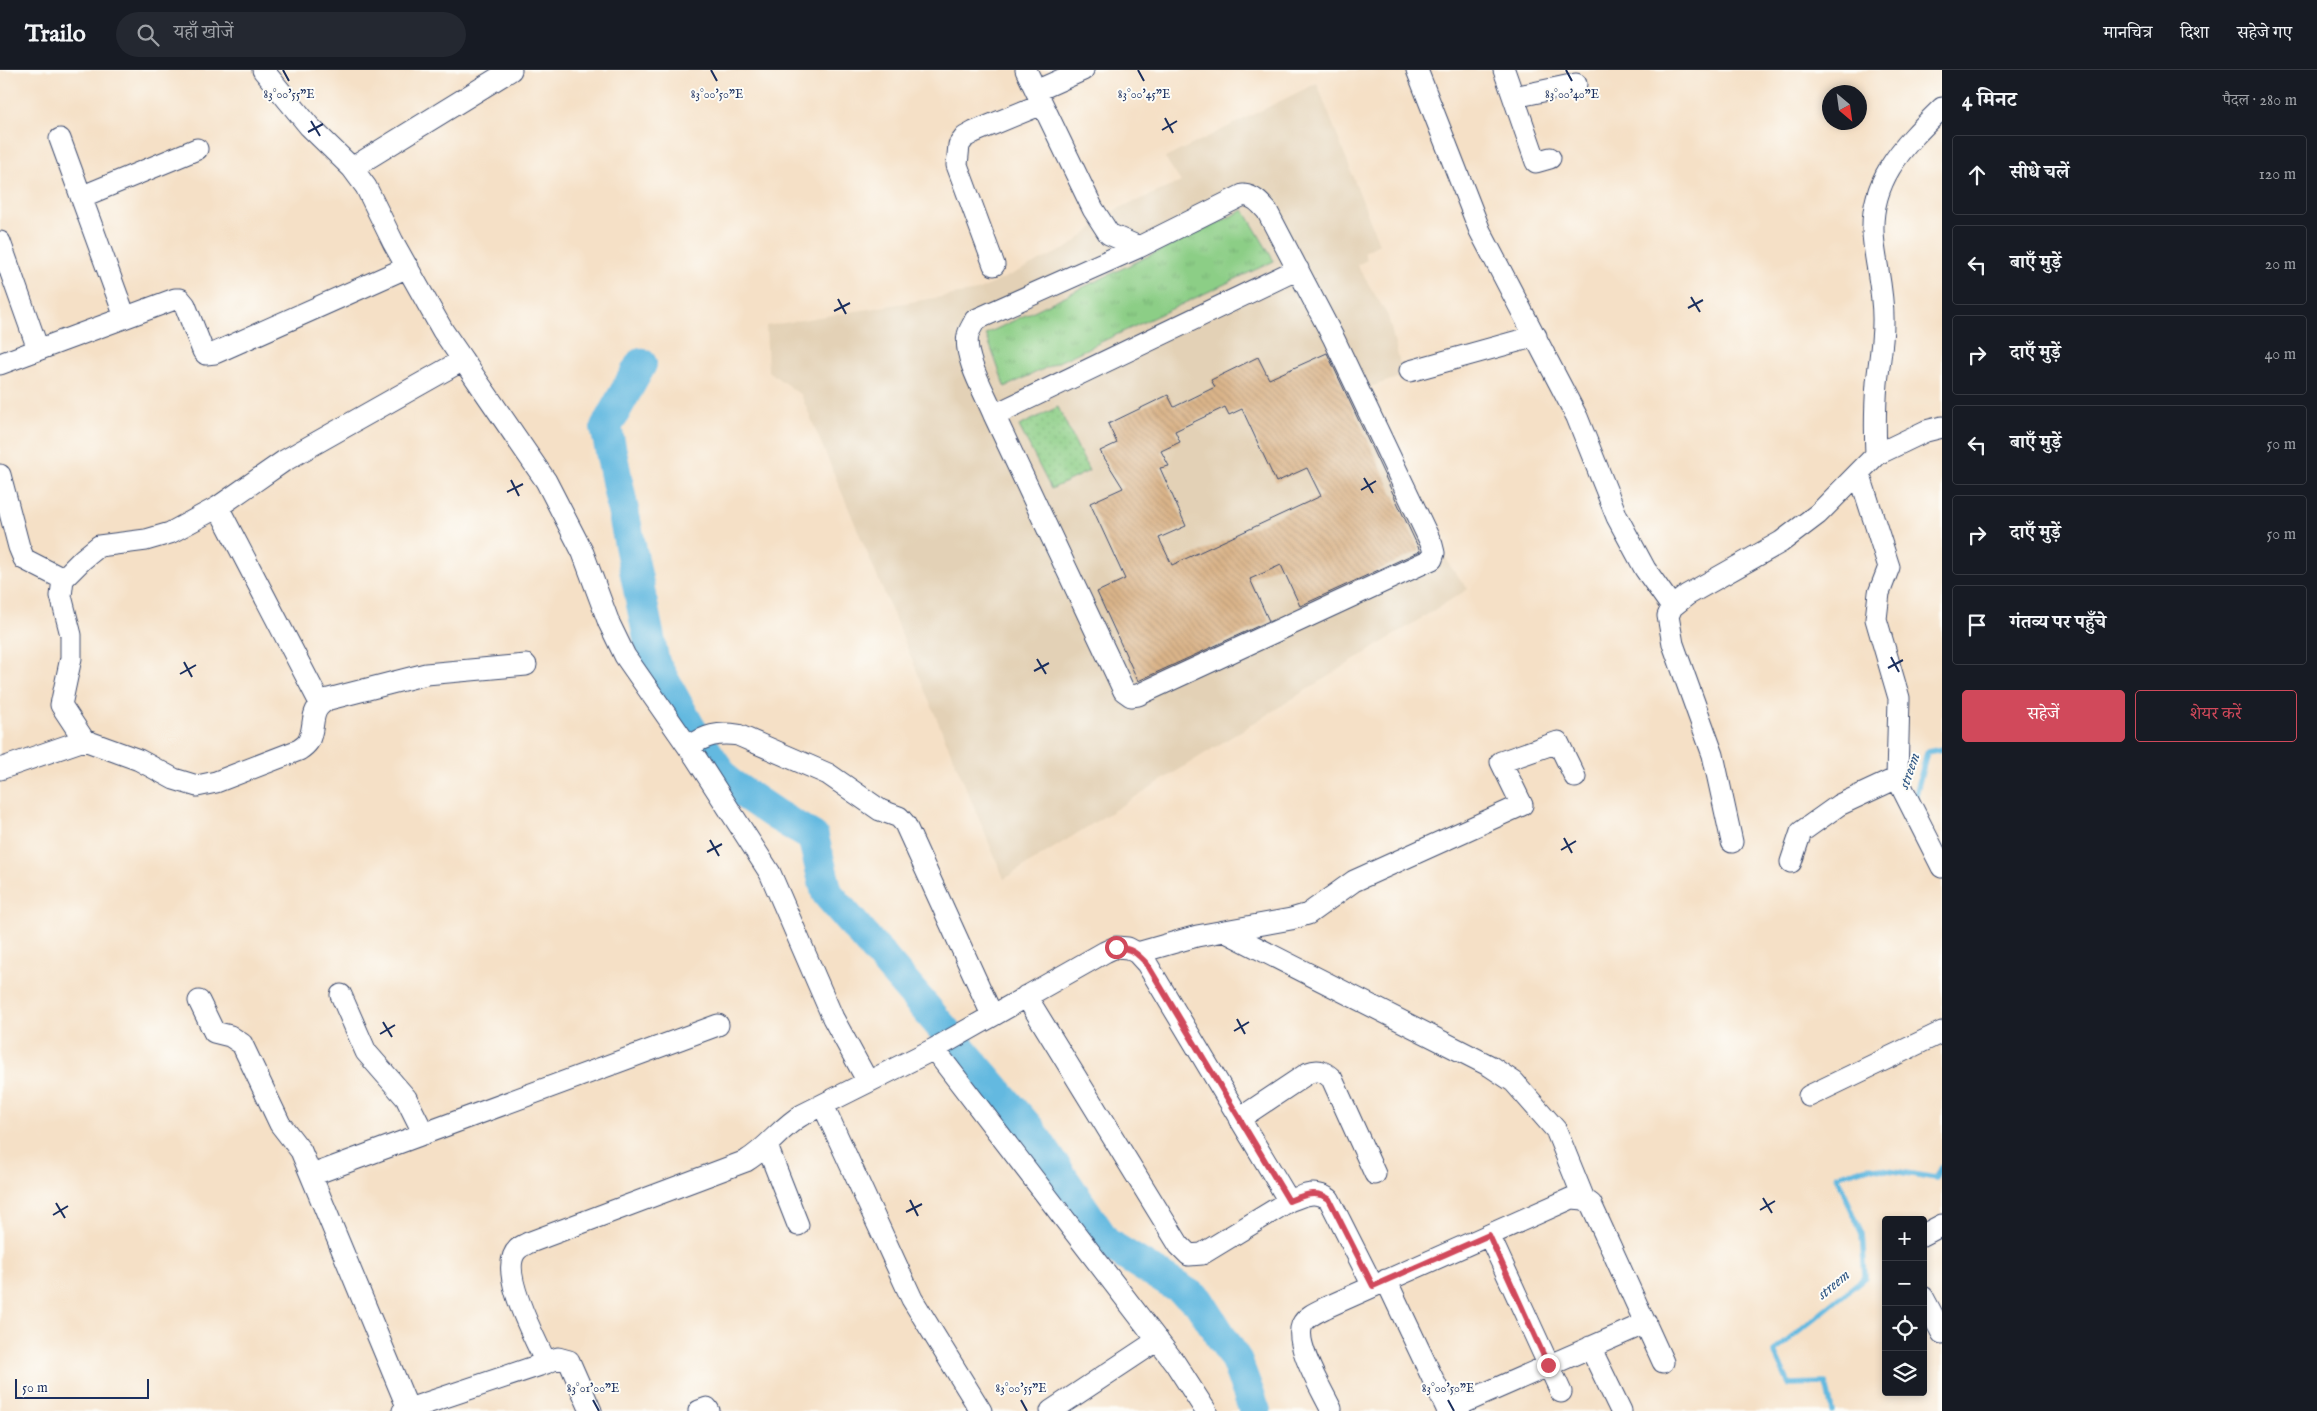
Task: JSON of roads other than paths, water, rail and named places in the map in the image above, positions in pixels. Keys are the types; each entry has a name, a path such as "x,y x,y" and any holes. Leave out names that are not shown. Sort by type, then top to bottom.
{"street":[{"path":"264,70 308,126 352,168 366,187 443,331 546,481 583,553 609,623 625,656 697,742 770,873 833,1018 868,1082"},
{"path":"352,168 511,70"},
{"path":"1026,70 1093,209 1108,234 1140,247"},
{"path":"994,265 956,164 958,145 965,137 1039,98 1083,70"},
{"path":"1417,70 1480,231 1577,417 1617,518 1645,569 1672,607"},
{"path":"1504,70 1536,162 1550,158"},
{"path":"1514,97 1576,84"},
{"path":"1876,455 1874,421 1884,322 1881,277 1872,224 1874,205 1881,181 1896,158 1942,108"},
{"path":"60,139 124,317"},
{"path":"81,197 197,149"},
{"path":"1243,194 1250,196 1260,203 1267,212 1334,339 1432,545 1434,553 1432,559 1138,695 1131,696 1124,691 994,414 972,363 968,346 968,335 975,320 1097,266 1140,247 1243,194"},
{"path":"1097,266 1108,234"},
{"path":"0,242 38,349"},
{"path":"0,364 170,300 180,299 185,305 203,351 211,354 222,351 408,267"},
{"path":"994,414 1298,269"},
{"path":"1410,371 1536,336"},
{"path":"463,360 284,461 218,507 170,533 146,540 99,546 83,559 63,579 61,596 71,635 70,658 61,705 84,740 139,760 174,778 197,786 216,782 299,750 308,742 314,714 320,703 426,674 526,665"},
{"path":"1732,842 1713,755 1671,636 1668,616 1672,607 1687,595 1781,542 1796,531 1818,514 1876,455 1926,431 1942,427"},
{"path":"1860,473 1889,567 1879,593 1876,619 1899,698 1897,778 1942,867"},
{"path":"0,475 19,547 24,559 63,579"},
{"path":"218,507 320,703"},
{"path":"697,742 723,733 738,735 828,774 880,810 899,817 905,824 992,1015"},
{"path":"0,769 84,740"},
{"path":"1137,953 1224,931 1292,919 1308,914 1354,881 1522,805 1501,762 1558,742 1575,777"},
{"path":"1791,862 1801,832 1839,805 1897,778"},
{"path":"1224,931 1490,1066 1514,1082 1556,1130 1584,1199"},
{"path":"546,1363 515,1290 511,1274 512,1261 517,1249 528,1243 746,1161 767,1146 792,1121 937,1047 1116,947 1128,948 1137,953 1147,964 1289,1201"},
{"path":"341,995 366,1052 406,1098 424,1134"},
{"path":"1026,996 1179,1245 1189,1255 1202,1254 1289,1201 1314,1193 1321,1194 1329,1199 1379,1283 1447,1410 1646,1323"},
{"path":"199,1001 214,1032 230,1036 242,1044 275,1116 301,1151 407,1410 558,1358 569,1361 591,1411"},
{"path":"312,1175 718,1025"},
{"path":"1809,1096 1942,1032"},
{"path":"937,1047 1158,1340 1206,1411"},
{"path":"1239,1119 1308,1073 1321,1071 1332,1079 1376,1174"},
{"path":"823,1105 912,1299 980,1411"},
{"path":"767,1146 798,1225"},
{"path":"1331,1409 1300,1338 1302,1325 1309,1316 1327,1306 1572,1198 1584,1199 1591,1204 1663,1362"},
{"path":"1927,1233 1942,1225"},
{"path":"1489,1235 1561,1392"},
{"path":"1927,1305 1942,1333"},
{"path":"1064,1407 1158,1340"},
{"path":"1590,1347 1621,1411"},
{"path":"700,1411 707,1408 708,1411"}],"waterway":[{"path":"641,364 606,427 654,663 690,728 727,782 813,837 827,893 1030,1130 1106,1243 1198,1300 1236,1360 1255,1411"},
{"name":"streem","path":"1915,798 1927,752 1942,749"},
{"name":"streem","path":"1832,1411 1826,1383 1789,1384 1774,1352 1865,1277 1862,1234 1837,1176 1869,1167 1936,1178 1942,1166"}]}
